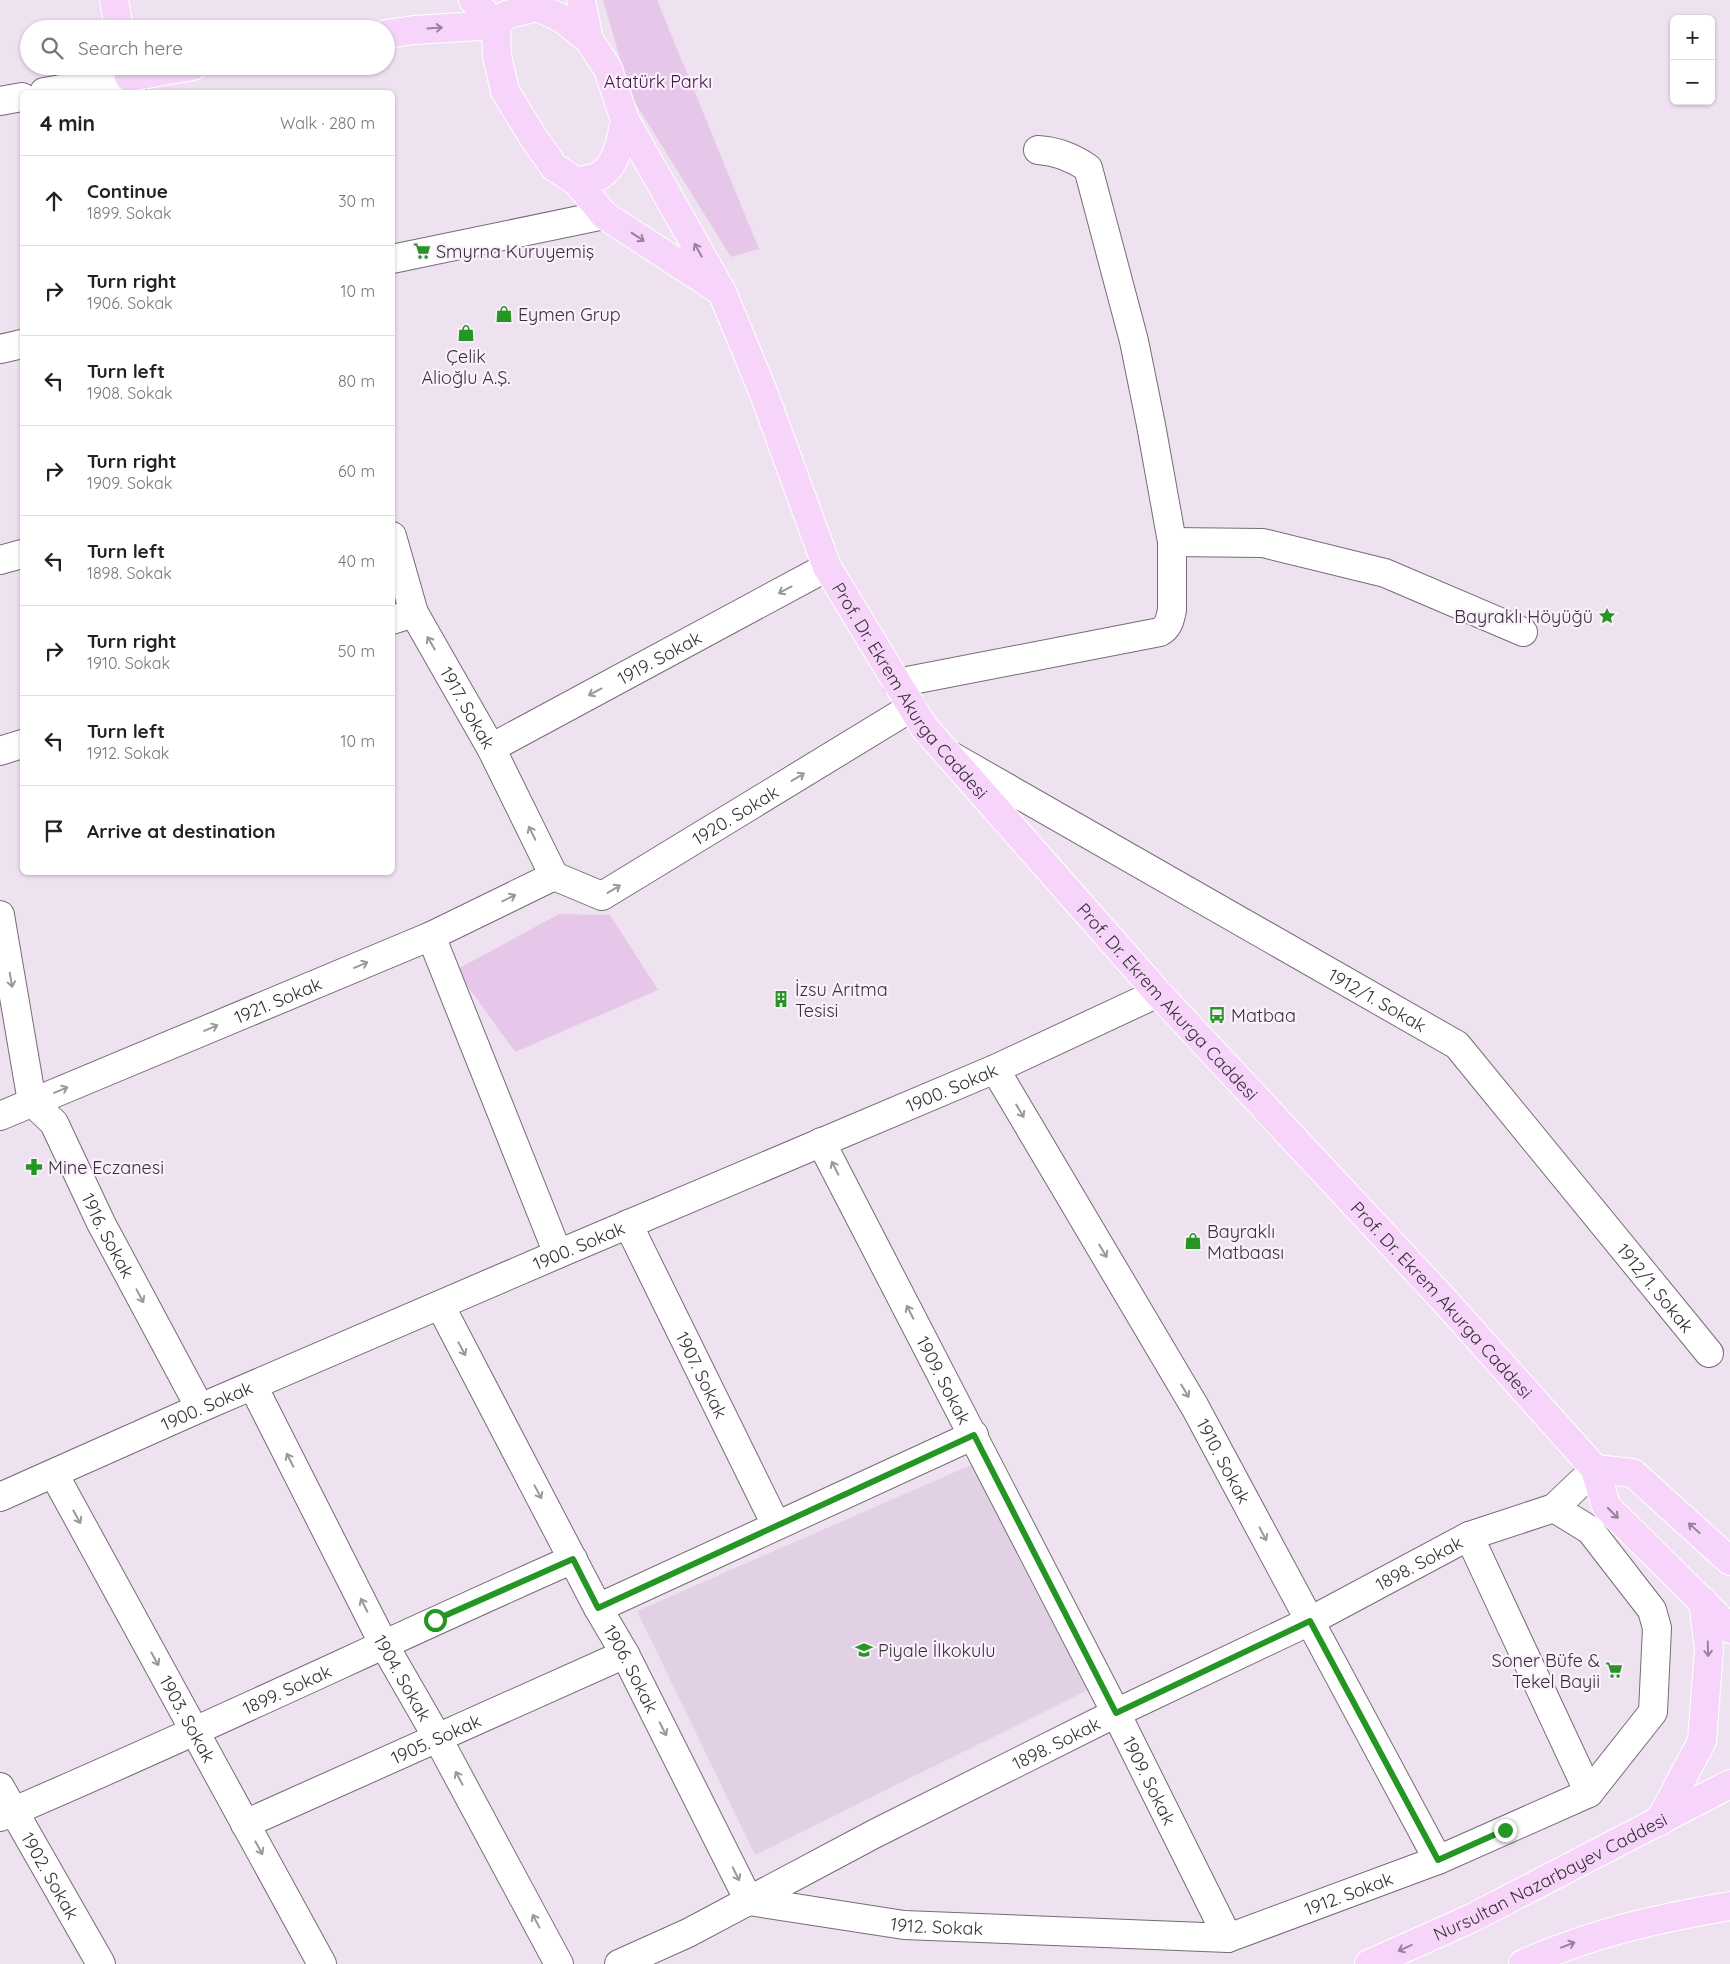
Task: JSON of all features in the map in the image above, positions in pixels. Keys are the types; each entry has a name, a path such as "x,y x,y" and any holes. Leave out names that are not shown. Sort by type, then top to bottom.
{"main road":[{"path":"114,0 117,20"},
{"path":"473,0 504,13"},
{"path":"581,0 589,40"},
{"path":"395,33 537,8 562,19 589,40"},
{"path":"504,13 496,56 505,91 532,137 554,167 577,182 604,215 722,292"},
{"name":"Prof. Dr. Ekrem Akurga Caddesi","path":"589,40 608,69 625,120 722,292 764,394 828,567 924,727 1158,993 1446,1301 1595,1468 1606,1506 1730,1629"},
{"path":"129,78 145,75"},
{"path":"577,182 597,176 612,164 620,145 625,120"},
{"path":"1595,1468 1633,1473 1730,1561"},
{"path":"1659,1822 1702,1742 1710,1649 1702,1601"},
{"name":"Nursultan Nazarbayev Caddesi","path":"1369,1964 1472,1918 1730,1784"},
{"path":"1523,1964 1581,1940 1635,1924 1730,1906"}],"street":[{"path":"56,90 129,78"},
{"path":"0,101 20,96"},
{"path":"897,682 1160,632 1167,627 1172,610 1172,542 1134,341 1088,168 1065,155 1052,151 1038,150"},
{"path":"395,258 604,215"},
{"path":"0,349 20,344"},
{"path":"1172,542 1263,543 1384,573 1524,632"},
{"path":"0,560 20,555"},
{"name":"1917. Sokak","path":"395,558 403,616 490,748 554,876"},
{"name":"1919. Sokak","path":"490,748 828,567"},
{"name":"1920. Sokak","path":"554,876 602,896 912,707"},
{"path":"0,751 20,745"},
{"name":"1912/1. Sokak","path":"952,757 1456,1045 1708,1354"},
{"name":"1921. Sokak","path":"0,1116 430,936 554,876"},
{"path":"0,915 32,1102"},
{"path":"430,936 558,1254"},
{"name":"1900. Sokak","path":"0,1497 200,1408 558,1254 995,1069 1158,993"},
{"name":"1910. Sokak","path":"995,1069 1195,1407 1438,1860"},
{"name":"1916. Sokak","path":"32,1102 54,1123 102,1223 200,1408"},
{"name":"1909. Sokak","path":"821,1142 974,1435 1228,1938"},
{"name":"1907. Sokak","path":"628,1224 776,1525"},
{"name":"1906. Sokak","path":"440,1305 598,1608 625,1654 750,1901"},
{"name":"1904. Sokak","path":"253,1386 384,1644 438,1737 558,1964"},
{"path":"598,1608 974,1435"},
{"name":"1898. Sokak","path":"619,1964 688,1933 876,1833 1116,1713 1310,1621 1468,1536 1554,1508 1595,1468"},
{"name":"1903. Sokak","path":"54,1474 322,1964"},
{"name":"1912. Sokak","path":"750,1901 904,1925 1228,1938 1438,1860 1588,1792 1653,1712 1657,1628 1652,1610 1590,1530 1554,1508"},
{"path":"1468,1536 1588,1792"},
{"name":"1899. Sokak","path":"7,1814 195,1732 573,1559"},
{"name":"1905. Sokak","path":"246,1824 625,1654"},
{"name":"1902. Sokak","path":"0,1787 7,1814 101,1964"}],"shaded area":[{"name":"Piyale İlkokulu","path":"980,1461 1092,1688 755,1855 637,1611"}],"green space":[{"name":"Atatürk Parkı","path":"603,0 657,0 759,249 731,257 631,96"},
{"path":"559,914 610,915 658,990 515,1052 456,970"}],"place":[{"name":"Smyrna Kuruyemiş","path":"422,251"},
{"name":"Eymen Grup","path":"504,314"},
{"name":"Çelik Alioğlu A.Ş.","path":"466,333"},
{"name":"Bayraklı Höyüğü","path":"1607,616"},
{"name":"İzsu Arıtma Tesisi","path":"781,999"},
{"name":"Matbaa","path":"1217,1015"},
{"name":"Mine Eczanesi","path":"34,1167"},
{"name":"Bayraklı Matbaası","path":"1193,1241"},
{"name":"Piyale İlkokulu","path":"864,1650"},
{"name":"Soner Büfe & Tekel Bayii","path":"1614,1670"}],"route":[{"path":"435,1620 573,1559 598,1608 974,1435 1116,1713 1310,1621 1438,1860 1505,1830"}]}
